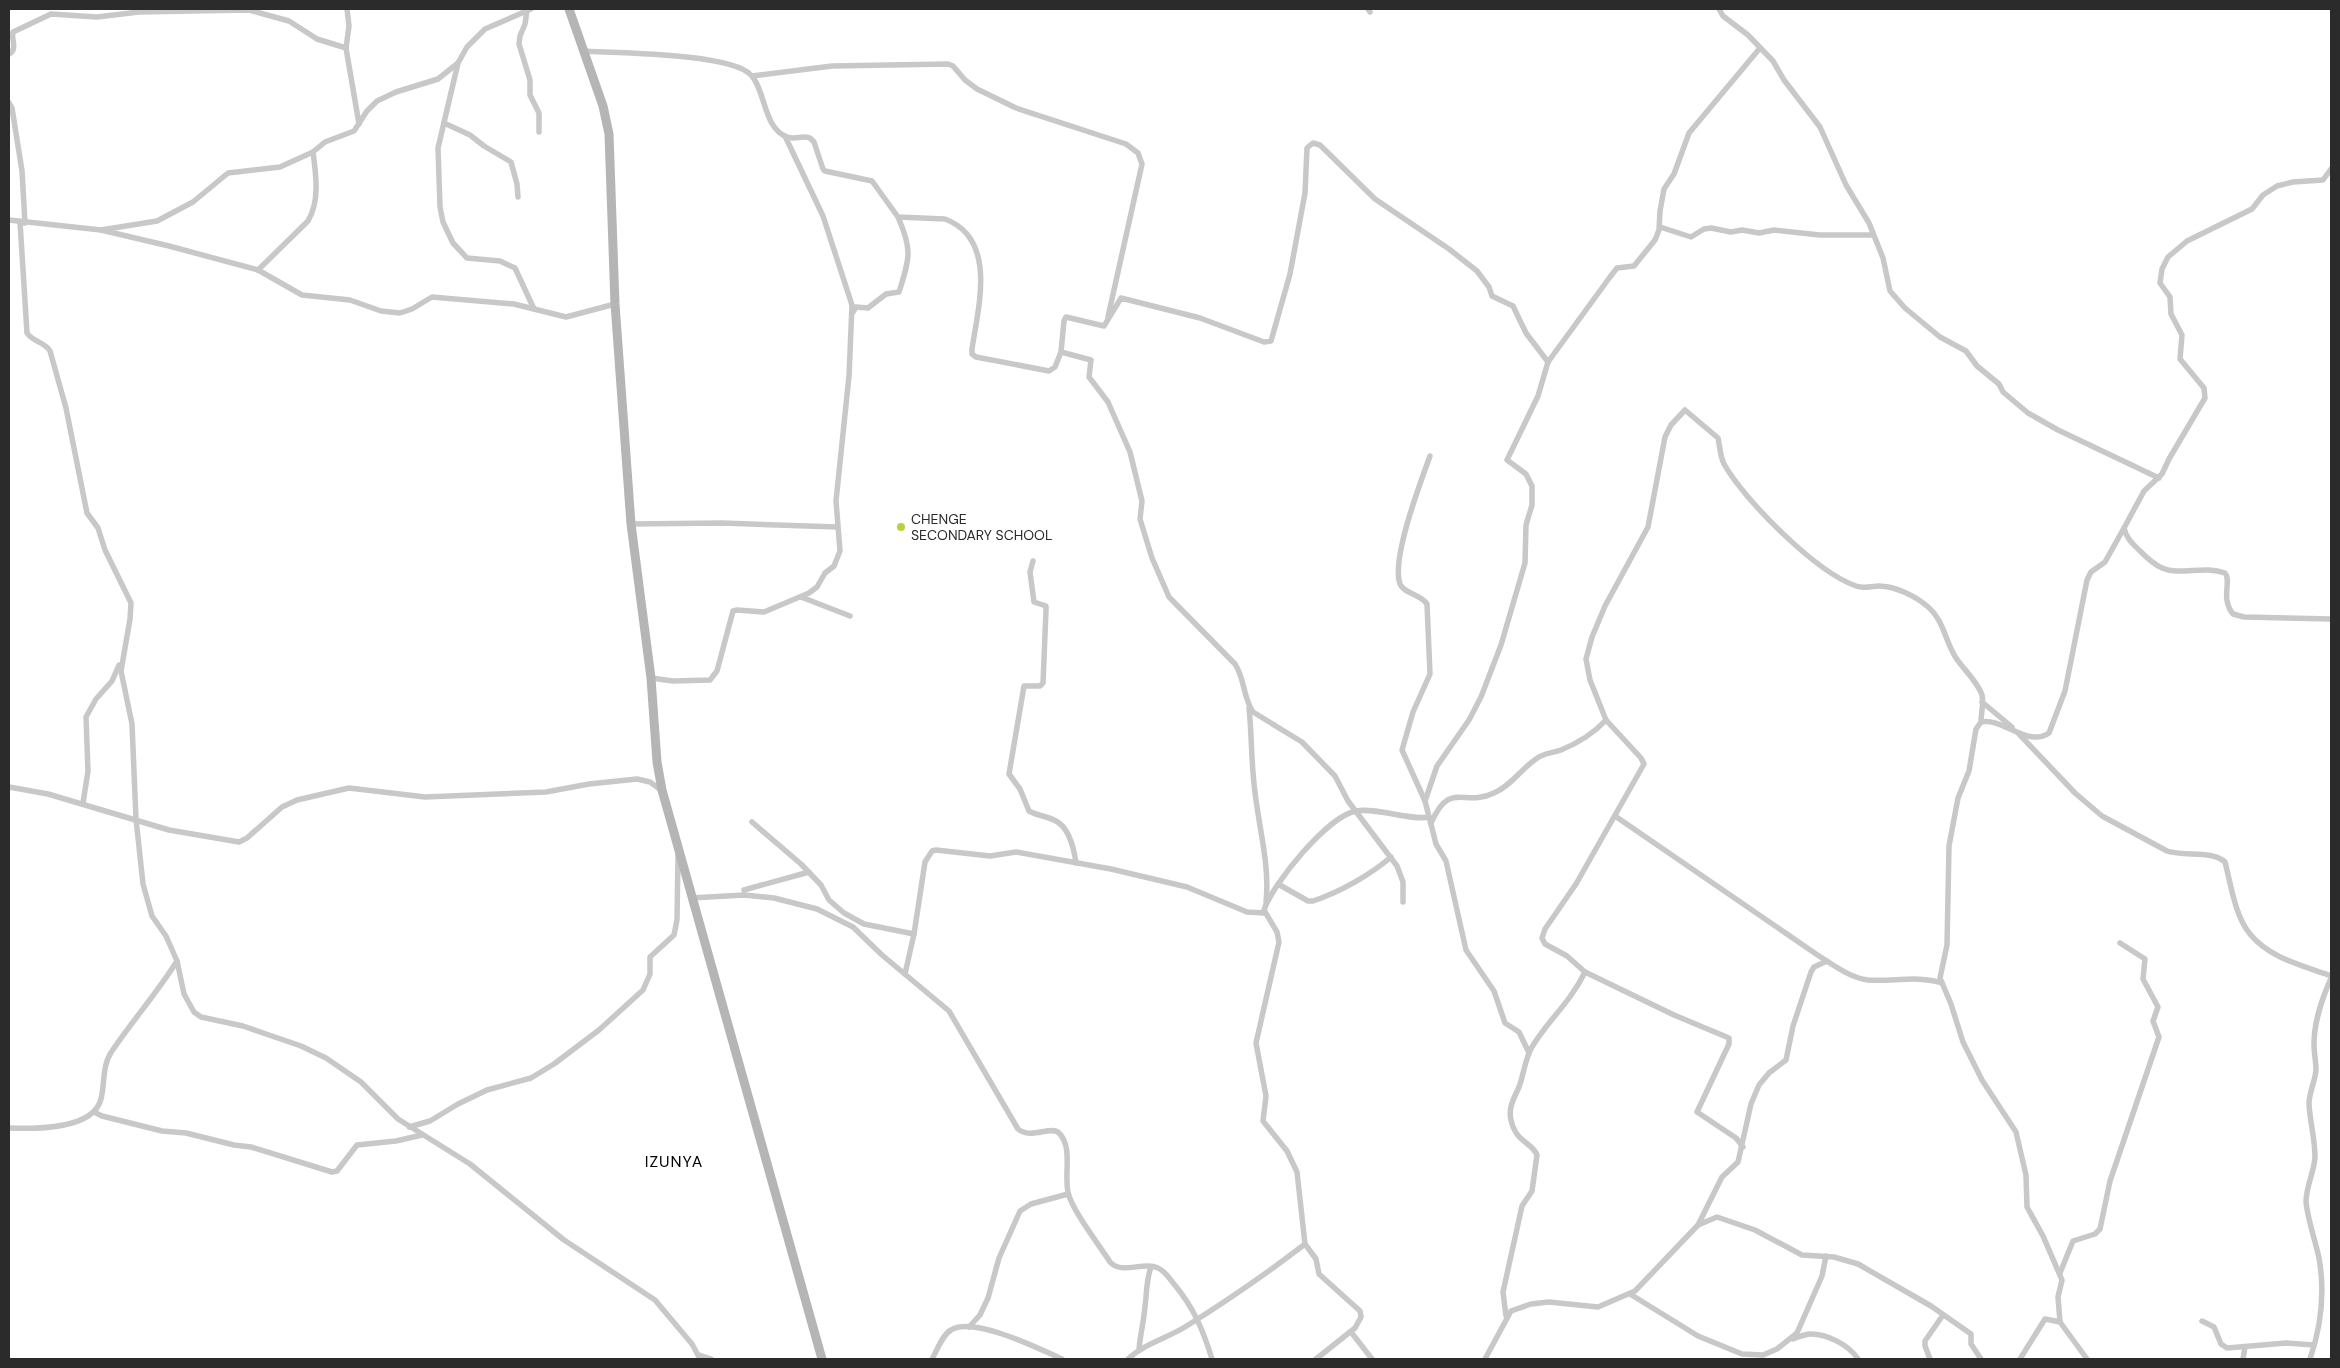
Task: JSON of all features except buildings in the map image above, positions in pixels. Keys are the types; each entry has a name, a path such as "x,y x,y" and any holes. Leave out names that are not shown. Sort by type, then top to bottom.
{"street":[{"path":"9,54 14,45 13,32 51,14 97,17 139,12 200,9 249,10 265,13 290,21 317,39 346,48"},
{"path":"347,9 349,26 346,48 359,124"},
{"path":"529,9 485,29 467,47 458,63 438,148 440,207 443,222 452,243 467,258 500,260 515,268 534,309"},
{"path":"529,9 520,44 530,80 530,95 539,113 539,132"},
{"path":"569,9 603,106 609,134 615,304 631,524 651,678 657,762 662,790 822,1359"},
{"path":"1720,9 1723,16 1748,35 1773,61 1784,80 1820,127 1846,185 1883,258 1890,291 1905,308 1926,326 1969,354 1977,366 1997,382 2003,392 2047,424 2159,478"},
{"path":"1425,801 1437,766 1478,704 1501,645 1516,596 1526,558 1526,525 1533,492 1530,480 1526,474 1507,460 1538,396 1548,362 1617,268 1634,266 1655,240 1660,227 1660,211 1664,189 1674,174 1688,133 1760,48"},
{"path":"583,51 673,56 707,60 733,65 752,76 769,116 785,136 824,216 849,290 853,312 849,376 836,501 840,551 838,560 823,576 817,587 800,597 764,612 737,610 734,612 717,671 710,680 673,681 651,678"},
{"path":"101,230 157,220 193,202 228,173 280,167 313,152 325,142 354,130 367,111 377,101 396,92 438,79 458,63"},
{"path":"752,76 832,66 948,64 953,66 965,80 977,89 1016,108 1126,144 1138,153 1142,164 1107,324"},
{"path":"9,103 12,108 22,171 22,223 27,333 31,339 48,347 50,350 66,408 88,517 98,528 105,550 131,603 130,619 121,661 121,678 132,724 136,820 146,900 152,916 166,936 177,962 184,994 194,1012 201,1017 267,1034 326,1058 361,1082 386,1108 410,1127 470,1164 564,1240 655,1300 683,1332 700,1357 711,1359"},
{"path":"444,123 470,135 510,162 517,184 518,197"},
{"path":"785,136 790,138 810,138 814,142 822,169 825,172 872,181 898,217 908,244 907,271 900,289 898,292 886,294 868,308 856,306 853,312"},
{"path":"898,217 945,219 952,221 970,237 979,254 981,280 972,354 990,360 1049,370 1055,366 1061,352 1066,317 1100,326 1107,324 1119,299 1125,298 1200,318 1264,342 1271,341 1290,274 1305,194 1307,148 1311,144 1317,143 1375,199 1449,248 1477,271 1492,296 1513,306 1526,333 1548,362"},
{"path":"258,270 308,222 313,213 315,174 313,152"},
{"path":"1981,722 1990,720 2019,733 2044,736 2053,727 2070,670 2087,580 2091,572 2105,562 2144,491 2159,478 2202,403 2205,393 2180,359 2182,335 2171,314 2170,297 2160,282 2164,264 2172,253 2187,241 2252,209 2263,195 2277,186 2293,182 2323,180 2331,169"},
{"path":"9,220 22,223 101,230 258,270 302,294 350,300 381,311 400,312 412,309 432,297 514,304 566,317 615,304"},
{"path":"1660,227 1691,237 1704,229 1711,228 1731,232 1742,230 1759,233 1774,230 1820,235 1873,235"},
{"path":"1061,352 1091,360 1089,378 1102,392 1108,402 1133,459 1142,500 1140,519 1163,586 1178,608 1206,633 1241,673 1252,734 1253,779 1267,877 1266,906"},
{"path":"1743,1146 1736,1138 1697,1112 1729,1044 1729,1038 1674,1015 1585,972 1567,956 1545,944 1542,935 1576,884 1644,763 1606,720 1590,680 1586,659 1589,645 1612,592 1648,527 1665,437 1671,425 1685,410 1718,438 1720,456 1744,492 1805,553 1849,583 1859,587 1877,586 1891,588 1923,602 1942,624 1954,655 1981,694 1981,722 1976,729 1969,771 1958,798 1950,846 1947,945 1940,976 1971,1058 2016,1132 2026,1174 2028,1207 2062,1280 2058,1298 2060,1322 2087,1359"},
{"path":"1430,456 1402,542 1399,577 1401,586 1424,599 1429,610 1430,674 1413,712 1402,750 1425,801 1436,844 1446,861 1466,950 1494,990 1505,1023 1519,1032 1529,1053"},
{"path":"631,524 722,523 837,527"},
{"path":"2124,528 2127,537 2133,544 2161,568 2173,570 2203,569 2225,573 2228,578 2226,600 2232,614 2250,617 2331,619"},
{"path":"1033,561 1030,572 1034,602 1046,607 1043,681 1040,686 1024,686 1009,774 1022,793 1029,811 1056,821 1062,826 1074,849 1076,863"},
{"path":"800,597 816,601 850,616"},
{"path":"83,804 88,772 86,716 96,699 112,681 121,661"},
{"path":"1982,702 2019,733 2075,793 2102,816 2167,851 2178,855 2205,855 2221,859 2225,862 2239,914 2251,936 2275,954 2331,977 2322,999 2318,1017 2314,1044 2316,1071 2309,1096 2315,1157 2306,1189 2306,1201 2318,1256 2321,1282 2321,1311 2310,1359"},
{"path":"1248,706 1260,718 1288,732 1302,742 1335,776 1343,794 1391,857 1402,877 1403,902"},
{"path":"1430,820 1448,798 1492,794 1506,785 1536,759 1572,744 1597,729 1606,720"},
{"path":"9,787 48,794 169,830 239,842 248,838 282,807 297,800 349,788 425,797 546,792 589,784 637,779 650,782 662,790"},
{"path":"1264,913 1278,884 1297,859 1337,820 1356,811 1430,820"},
{"path":"1615,816 1827,961 1864,979 1927,979 1942,983"},
{"path":"752,822 809,872 834,906 852,918 873,927 914,934"},
{"path":"410,1127 430,1121 458,1104 487,1090 524,1080 540,1073 599,1030 643,990 650,974 650,957 674,935 677,920 678,848"},
{"path":"905,974 914,934 925,862 932,851 990,856 1016,852 1076,863 1187,887 1247,912 1264,913"},
{"path":"1278,884 1308,901 1314,901 1350,884 1391,857"},
{"path":"744,890 809,872"},
{"path":"691,898 744,895 774,898 817,909 853,927 944,1006 956,1021 1018,1129 1027,1134 1054,1130 1060,1133 1066,1148 1068,1194 1113,1264 1119,1267 1159,1268 1164,1271 1186,1299 1198,1319 1212,1359"},
{"path":"1264,913 1277,932 1279,942 1256,1043 1266,1096 1262,1118 1287,1151 1297,1172 1305,1244 1316,1259 1319,1274 1360,1311 1360,1322 1351,1332 1316,1359"},
{"path":"2060,1273 2073,1241 2095,1234 2100,1229 2110,1181 2159,1038 2154,1021 2158,1007 2143,979 2145,959 2120,943"},
{"path":"1478,1359 1485,1357 1506,1316 1517,1308 1549,1302 1598,1308 1630,1294 1661,1266 1698,1225 1722,1177 1738,1162 1743,1146 1743,1134 1759,1085 1769,1073 1786,1060 1793,1026 1811,972 1814,967 1827,961"},
{"path":"9,1128 68,1125 94,1112 101,1098 108,1057 150,1003 177,962"},
{"path":"1506,1316 1503,1292 1522,1206 1532,1191 1537,1155 1514,1132 1509,1113 1526,1070 1529,1053 1537,1039 1573,995 1585,972"},
{"path":"94,1112 102,1116 162,1131 186,1133 234,1145 251,1147 332,1172 337,1171 357,1145 396,1141 422,1135"},
{"path":"969,1327 980,1315 988,1298 999,1258 1020,1211 1031,1204 1068,1194"},
{"path":"1698,1225 1717,1217 1755,1230 1802,1255 1826,1256 1858,1264 1931,1306 1970,1334 1971,1344 1981,1359"},
{"path":"1128,1359 1138,1350 1198,1319 1262,1278 1305,1244"},
{"path":"1791,1340 1797,1333 1822,1276 1826,1256"},
{"path":"1138,1350 1140,1329 1146,1306 1146,1283 1151,1267"},
{"path":"1630,1294 1698,1336 1742,1354 1770,1353 1791,1340 1806,1334 1815,1334 1843,1344 1858,1359"},
{"path":"1930,1359 1924,1346 1925,1341 1943,1315"},
{"path":"2020,1359 2045,1319 2060,1322"},
{"path":"2202,1320 2214,1327 2224,1346 2246,1347 2286,1343 2314,1345"},
{"path":"932,1359 947,1333 954,1328 969,1327 1020,1341 1062,1359"},
{"path":"1351,1332 1372,1359"},
{"path":"2243,1359 2246,1347"}],"place":[{"name":"CHENGE SECONDARY SCHOOL","path":"901,527"}],"district":[{"name":"IZUNYA","path":"674,1161"}]}
